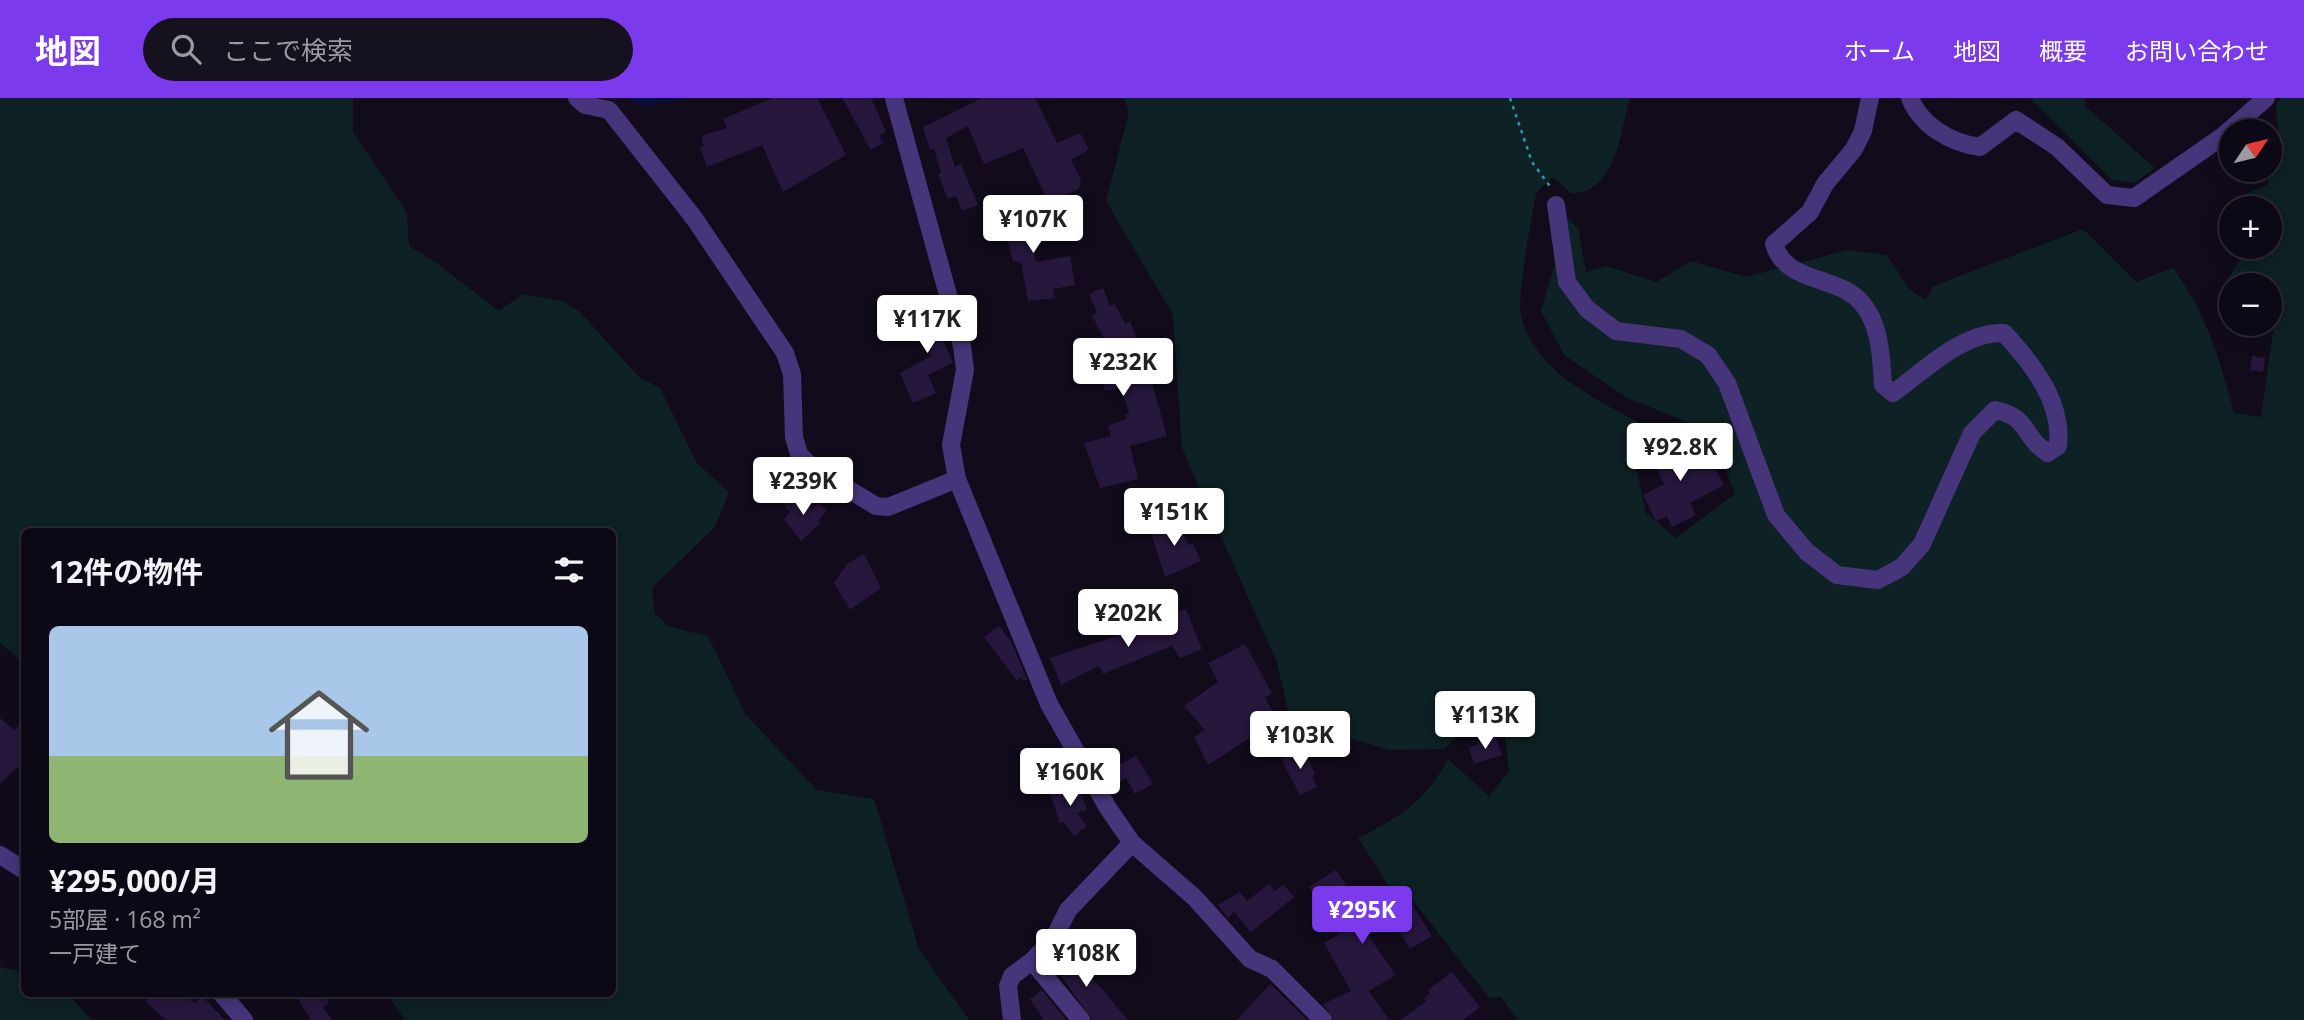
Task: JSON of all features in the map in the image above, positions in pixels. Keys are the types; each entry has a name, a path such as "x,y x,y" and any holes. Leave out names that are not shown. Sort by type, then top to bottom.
{"street":[{"path":"577,98 585,105 609,110 694,218 779,344 792,374 794,437 799,454 810,466 876,506 888,507 957,479"},
{"path":"894,98 962,346 965,370 951,445 957,479 1049,704 1108,808 1132,843 1195,898 1250,959 1272,969 1323,1020"},
{"path":"1556,205 1567,282 1587,309 1616,331 1681,339 1708,355 1727,383 1776,515 1807,552 1837,575 1878,580 1902,567 1922,544 1972,433 1985,416 1995,410 2014,414 2040,448 2048,453 2058,446 2060,428 2044,383 2024,354 2004,333 1993,332 1965,342 1893,393 1883,385 1879,335 1861,302 1847,292 1790,269 1778,257 1774,244 1810,212 1825,184 1854,149 1863,131 1870,98"},
{"path":"1910,98 1915,110 1934,129 1963,145 1980,147 2016,120 2057,147 2107,195 2122,199 2134,198 2205,149 2266,98"},
{"path":"1012,1020 1008,986 1012,976 1032,961 1054,938 1068,910 1132,843"},
{"path":"0,855 21,868"},
{"path":"1032,961 1081,1020"},
{"path":"225,997 244,1020"}],"path":[{"path":"1510,98 1532,162 1551,186 1556,205"}],"green space":[{"path":"0,98 353,98 353,132 407,213 409,246 434,261 499,311 523,294 562,301 579,311 640,378 660,388 697,463 729,492 715,527 652,588 655,614 670,627 708,636 746,715 817,790 874,799 919,949 969,1020 405,1020 389,997 616,997 616,528 21,528 21,660 0,643"},
{"path":"1124,98 1630,98 1614,159 1602,179 1591,188 1572,194 1553,177 1536,193 1523,274 1521,315 1528,335 1539,353 1554,369 1589,395 1645,426 1634,457 1646,513 1676,538 1735,494 1718,451 1697,426 1627,398 1564,355 1541,311 1568,219 1578,228 1586,272 1606,266 1656,282 1691,261 1746,277 1847,250 1887,255 1909,289 1926,300 1933,286 2083,229 2136,282 2173,268 2185,285 2211,337 2234,413 2261,417 2272,336 2282,336 2282,273 2232,273 2239,259 2282,259 2282,196 2240,196 2267,185 2268,182 2282,182 2282,119 2277,119 2276,104 2281,98 2304,98 2304,1020 1518,1020 1500,996 1490,999 1410,897 1398,900 1358,838 1387,823 1421,797 1440,774 1448,759 1489,796 1509,771 1504,727 1472,719 1445,749 1389,750 1290,719 1277,663 1182,448 1173,315 1106,201 1129,112"},
{"path":"2030,98 2086,98 2085,106 2155,168 2134,183 2112,180"},
{"path":"0,967 21,971 21,997 71,997 92,1020 0,1020"}],"shaded area":[{"path":"627,98 694,98 642,106"}],"building":[{"path":"773,98 817,98 846,155 783,192 762,145 707,167 700,147 704,146 701,138 727,128 723,119"},
{"path":"842,98 871,98 886,132 879,136 884,143 871,150"},
{"path":"982,98 1035,98 1057,143 1080,133 1089,150 1071,160 1081,179 1079,189 1049,203 1023,148 984,164 968,126 946,138 955,167 961,164 978,205 962,211 956,196 948,199 938,174 941,173 934,149 930,150 923,127"},
{"path":"1040,204 1044,221 1026,225 1036,262 1070,256 1075,285 1053,289 1055,298 1028,301 1021,262 1013,261 1005,231 996,233 992,216"},
{"path":"1103,288 1110,306 1115,304 1125,324 1130,321 1148,369 1167,436 1130,446 1138,479 1100,488 1084,443 1111,436 1108,426 1126,419 1125,415 1129,414 1122,388 1105,391 1100,374 1105,373 1098,355 1106,353 1104,349 1108,347 1092,315 1097,313 1089,294"},
{"path":"926,297 943,328 939,330 953,363 928,375 936,393 913,403 900,373 931,356 912,323 921,318 917,312"},
{"path":"2252,356 2265,358 2263,372 2250,370"},
{"path":"1683,439 1696,464 1709,457 1724,485 1690,503 1696,515 1672,527 1667,516 1656,521 1643,495 1664,484 1650,456"},
{"path":"792,497 798,501 800,498 812,509 819,502 827,510 818,521 820,523 801,541 784,519 790,512 784,506"},
{"path":"1176,519 1188,545 1193,543 1201,561 1165,577 1150,530"},
{"path":"864,554 881,588 850,610 834,583 847,564"},
{"path":"1186,609 1202,649 1180,658 1172,646 1103,674 1099,666 1061,685 1050,658 1143,627 1145,633 1174,622 1172,615"},
{"path":"999,626 1012,643 1027,680 1024,681 1021,677 1017,681 984,637"},
{"path":"1245,644 1272,693 1265,698 1275,715 1250,728 1254,735 1208,765 1194,737 1205,730 1184,706 1218,682 1208,663"},
{"path":"0,718 15,730 21,722 21,764 0,784"},
{"path":"1495,736 1502,755 1474,764 1469,748"},
{"path":"1303,748 1315,774 1312,776 1317,787 1300,795 1281,759"},
{"path":"1136,756 1153,784 1135,794 1126,778 1110,788 1102,774"},
{"path":"1078,784 1087,810 1077,813 1087,826 1074,836 1064,822 1060,823 1050,793"},
{"path":"1336,870 1366,916 1395,895 1406,910 1413,906 1432,936 1410,949 1391,918 1368,935 1396,975 1369,991 1389,1020 1334,1020 1323,1004 1351,991 1324,943 1339,934 1309,887"},
{"path":"1269,884 1275,891 1283,884 1294,897 1251,932 1234,912 1228,918 1218,905 1240,892 1247,901"},
{"path":"1069,948 1128,1020 1092,1020 1051,961"},
{"path":"1452,972 1480,1007 1463,1020 1400,1020 1427,1001 1424,998 1430,993 1428,990"},
{"path":"1270,984 1307,1020 1237,1020"},
{"path":"1042,990 1066,1020 1044,1020 1030,999"},
{"path":"150,997 188,997 195,1003 203,997 225,1020 166,1020 146,1002"},
{"path":"297,997 326,997 329,1003 323,1007 332,1020 311,1020"}]}
